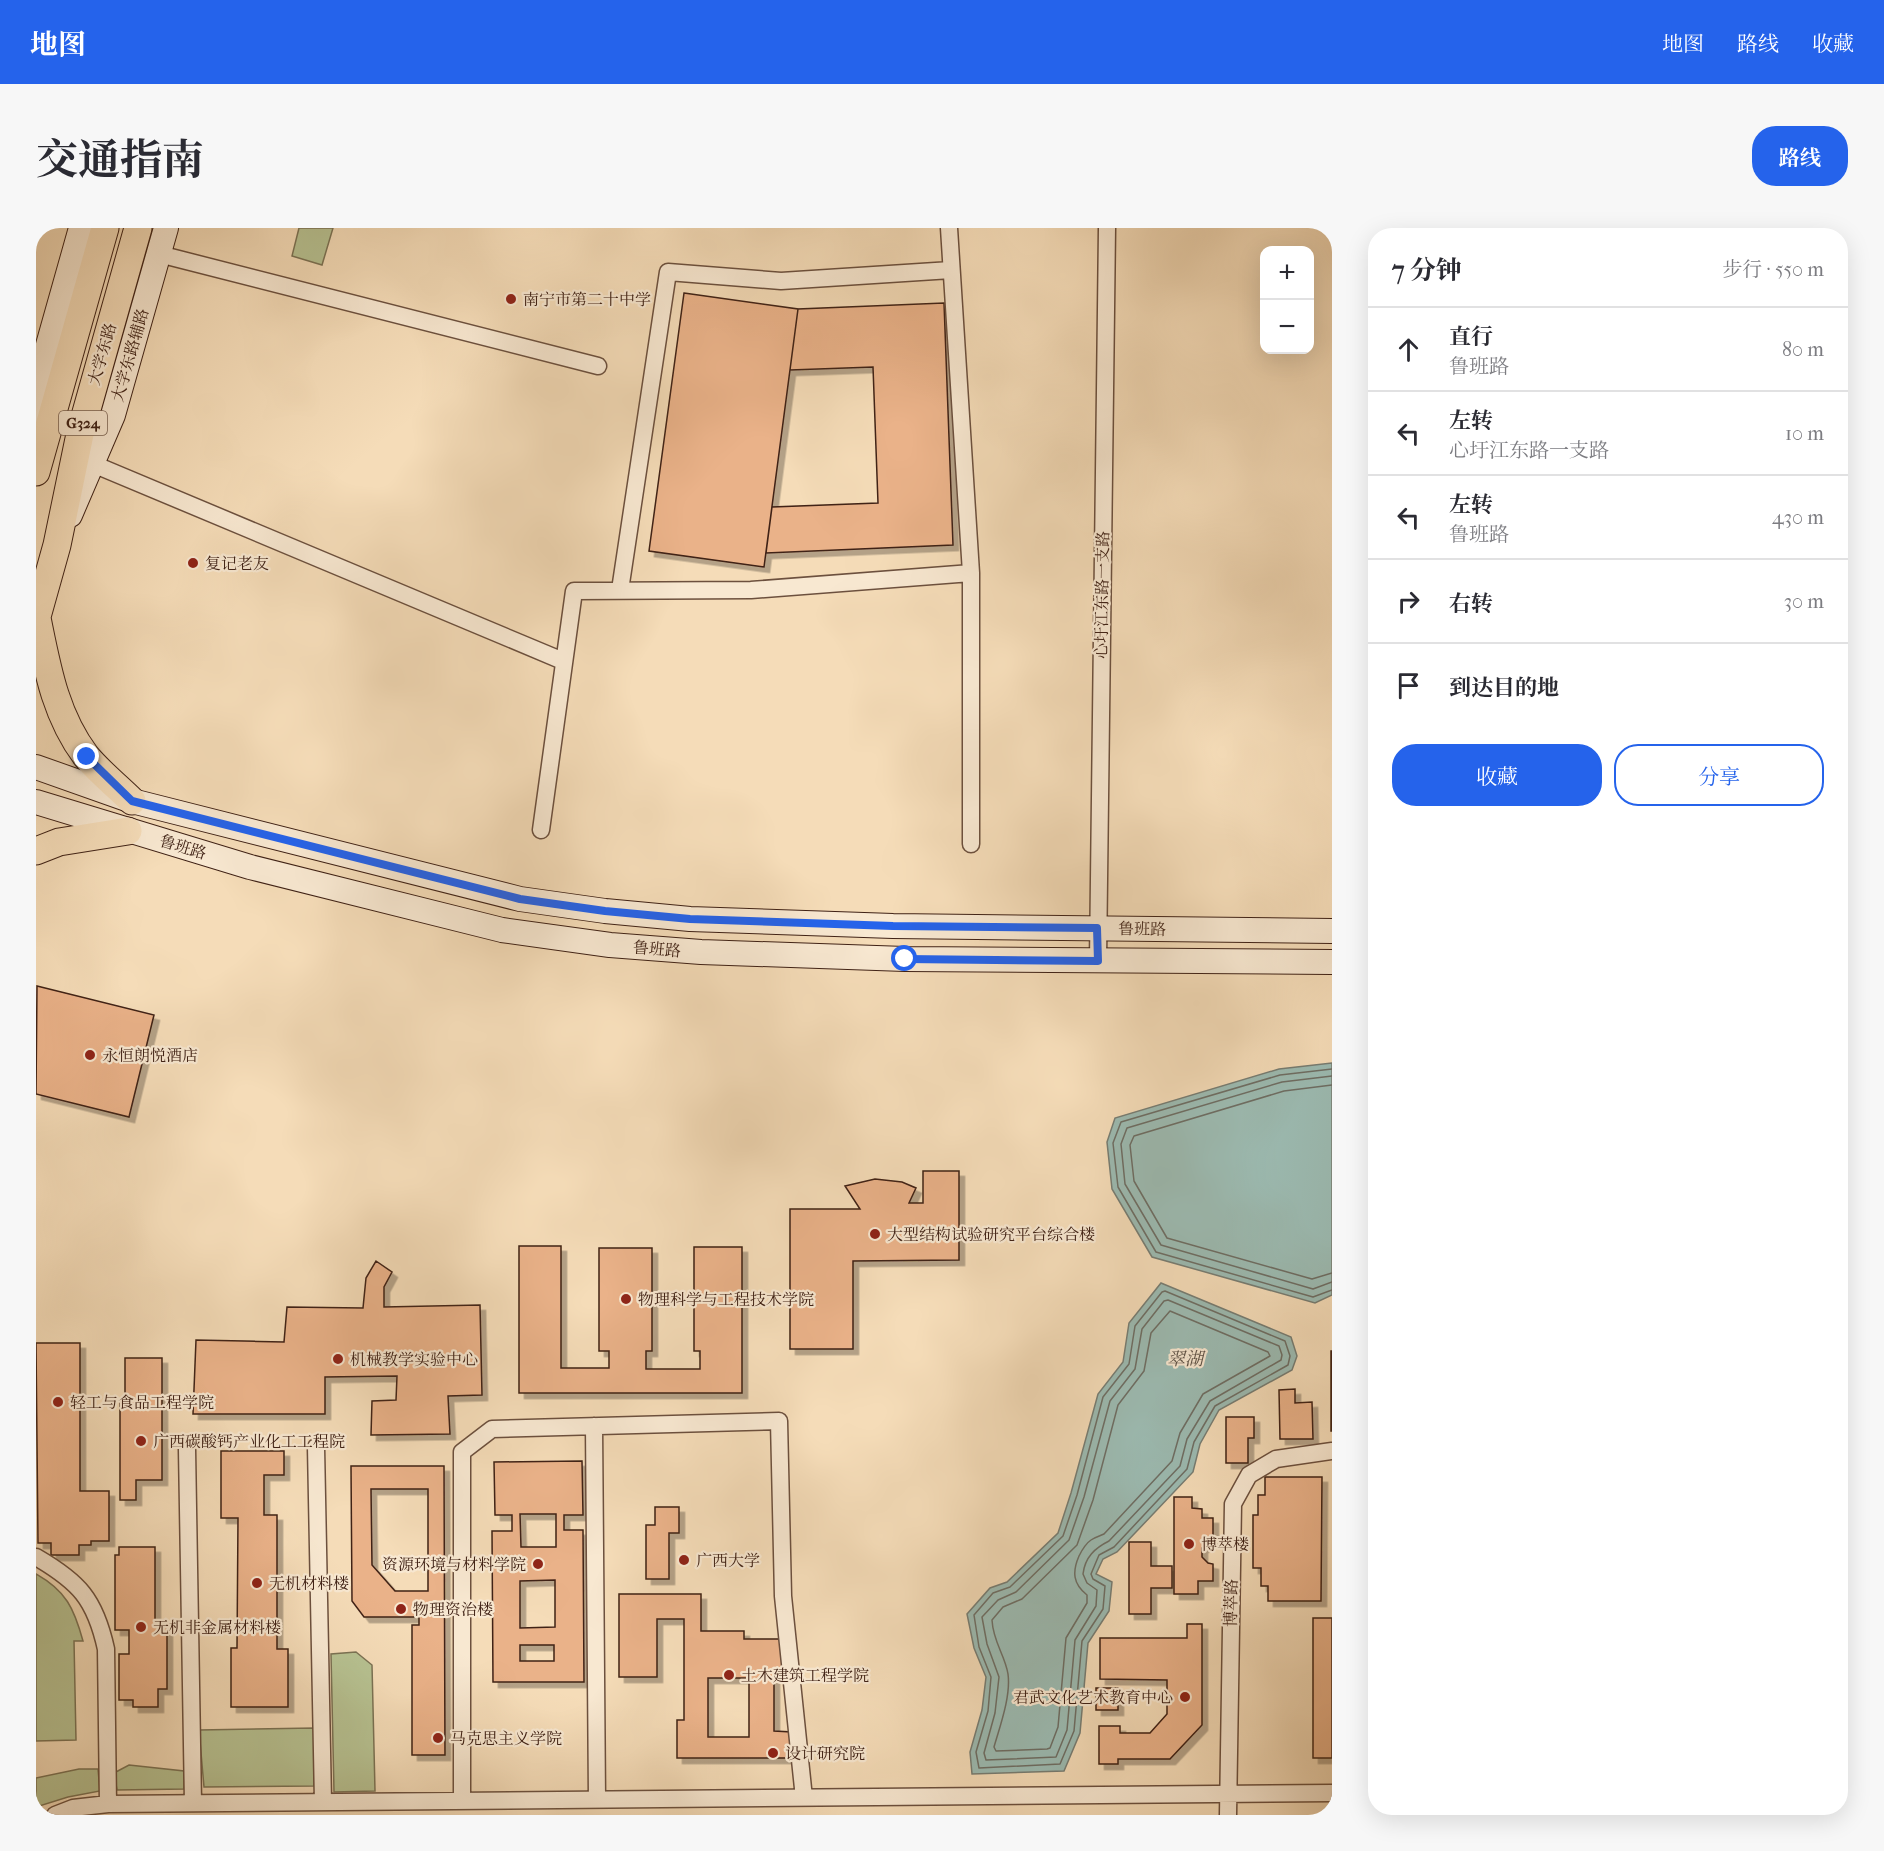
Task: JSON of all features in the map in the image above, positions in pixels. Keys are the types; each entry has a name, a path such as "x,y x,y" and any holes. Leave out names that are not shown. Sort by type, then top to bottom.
{"main road":[{"path":"36,470 39,376 81,228"},
{"name":"大学东路","path":"36,470 105,228"},
{"name":"大学东路","path":"36,619 57,545 80,434 138,228"},
{"path":"130,255 147,228"},
{"name":"大学东路辅路","path":"57,545 113,415 166,228"},
{"path":"36,619 50,682 64,722 87,757 132,801"},
{"name":"鲁班路","path":"36,767 132,801 520,899 605,911 690,919 893,926 1332,931"},
{"name":"鲁班路","path":"36,802 250,867 502,930 610,945 701,952 905,959 1332,962"},
{"path":"36,851 59,842 128,831"}],"street":[{"path":"949,228 971,573 971,844"},
{"name":"心圩江东路一支路","path":"1098,961 1107,228"},
{"path":"159,254 598,366"},
{"path":"620,590 668,272 781,281 951,270"},
{"path":"93,464 563,661"},
{"path":"541,830 574,591 751,590 971,573"},
{"path":"462,1801 462,1452 492,1429 779,1420 783,1596 804,1798"},
{"path":"594,1426 597,1800"},
{"path":"316,1447 323,1802"},
{"path":"187,1449 193,1803"},
{"name":"博萃路","path":"1228,1815 1233,1504 1249,1476 1276,1459 1328,1451"},
{"path":"36,1557 72,1580 83,1593 101,1628 106,1649 108,1804"},
{"path":"55,1815 73,1808 108,1804 1332,1793"}],"green space":[{"path":"299,228 333,228 322,265 292,256"},
{"path":"36,1574 62,1594 72,1610 83,1641 74,1641 76,1740 36,1741"},
{"path":"356,1652 372,1665 375,1791 334,1792 331,1654"},
{"path":"314,1728 314,1786 204,1787 199,1730"},
{"path":"129,1765 184,1771 184,1789 117,1790 114,1773"},
{"path":"79,1769 98,1769 100,1791 68,1797 36,1807 36,1778"}],"water":[{"path":"1332,1063 1332,1295 1315,1303 1152,1257 1112,1189 1107,1142 1115,1118 1279,1069"},
{"name":"翠湖","path":"1161,1283 1291,1337 1297,1356 1292,1370 1219,1410 1200,1444 1193,1472 1117,1552 1103,1559 1096,1574 1112,1582 1109,1611 1088,1643 1080,1733 1064,1771 972,1774 970,1752 982,1710 986,1677 974,1648 967,1614 990,1588 1007,1582 1058,1533 1098,1394 1123,1362 1129,1323"}],"building":[{"path":"684,293 798,309 764,567 649,551"},
{"path":"944,303 953,545 766,553 772,507 878,503 873,367 790,370 798,309"},
{"name":"永恒朗悦酒店","path":"37,986 154,1015 129,1117 36,1094"},
{"name":"大型结构试验研究平台综合楼","path":"923,1171 959,1171 959,1260 853,1261 853,1349 790,1349 790,1209 860,1209 845,1186 875,1179 902,1182 916,1188 909,1203 923,1203"},
{"name":"物理科学与工程技术学院","path":"519,1246 561,1246 561,1368 609,1368 609,1351 599,1351 599,1248 652,1248 652,1351 646,1351 646,1369 700,1369 700,1351 694,1351 694,1247 742,1247 742,1393 519,1393"},
{"name":"机械教学实验中心","path":"376,1261 392,1272 384,1287 384,1307 480,1305 482,1395 448,1396 450,1434 371,1435 372,1401 396,1400 397,1376 325,1377 325,1414 193,1414 196,1340 284,1342 287,1307 363,1308 366,1278"},
{"name":"轻工与食品工程学院","path":"36,1343 80,1343 80,1491 109,1491 109,1541 91,1541 91,1545 79,1545 79,1555 51,1555 51,1543 38,1543"},
{"path":"1332,1351 1332,1431 1331,1431"},
{"name":"广西碳酸钙产业化工工程院","path":"125,1358 162,1358 162,1480 136,1480 136,1500 120,1500 120,1403 125,1403"},
{"path":"1295,1389 1295,1403 1312,1402 1313,1439 1280,1439 1279,1390"},
{"path":"1226,1417 1254,1417 1254,1438 1248,1438 1248,1463 1226,1463"},
{"name":"无机材料楼","path":"221,1451 284,1451 284,1475 264,1475 264,1515 277,1515 277,1649 288,1649 288,1707 231,1707 231,1648 237,1648 238,1518 221,1518"},
{"name":"资源环境与材料学院","path":"582,1461 583,1515 564,1515 564,1530 583,1530 584,1682 493,1682 492,1531 512,1531 512,1515 495,1515 494,1462","holes":["520,1514 556,1514 556,1547 521,1547","555,1580 555,1627 520,1628 520,1581","520,1645 554,1645 554,1661 520,1661"]},
{"name":"物理资治楼","path":"351,1466 444,1466 445,1755 412,1755 412,1625 419,1625 419,1617 364,1617 352,1601","holes":["371,1489 428,1489 428,1591 395,1591 372,1565"]},
{"path":"1265,1477 1322,1477 1321,1601 1268,1601 1268,1586 1261,1586 1261,1568 1253,1568 1253,1515 1258,1515 1258,1495 1265,1495"},
{"name":"博萃楼","path":"1174,1497 1192,1497 1192,1508 1202,1509 1202,1518 1213,1518 1213,1540 1208,1540 1202,1548 1202,1557 1208,1563 1213,1564 1213,1581 1198,1581 1198,1594 1174,1594"},
{"path":"655,1507 679,1507 679,1533 669,1533 669,1579 646,1579 646,1525 655,1525"},
{"path":"1129,1542 1151,1542 1151,1566 1172,1566 1172,1588 1151,1588 1151,1614 1129,1614"},
{"name":"无机非金属材料楼","path":"119,1547 155,1547 155,1625 167,1625 167,1689 158,1689 158,1707 133,1707 133,1700 119,1700 119,1654 129,1654 129,1630 115,1630 115,1555 119,1555"},
{"name":"土木建筑工程学院","path":"619,1594 701,1594 701,1631 744,1631 744,1639 783,1639 783,1672 774,1672 774,1731 792,1732 792,1758 677,1758 677,1720 684,1720 684,1619 657,1619 657,1677 619,1677","holes":["708,1678 749,1678 749,1737 708,1737"]},
{"path":"1313,1618 1332,1618 1332,1758 1313,1758"},
{"name":"君武文化艺术教育中心","path":"1187,1624 1202,1624 1202,1725 1170,1759 1118,1759 1118,1764 1099,1764 1099,1726 1120,1726 1120,1733 1150,1733 1167,1714 1167,1680 1100,1679 1100,1638 1187,1638"},
{"path":"1096,1688 1118,1688 1118,1710 1096,1710"}],"place":[{"name":"南宁市第二十中学","path":"511,299"},
{"name":"复记老友","path":"193,563"},
{"name":"永恒朗悦酒店","path":"90,1055"},
{"name":"大型结构试验研究平台综合楼","path":"875,1234"},
{"name":"物理科学与工程技术学院","path":"626,1299"},
{"name":"机械教学实验中心","path":"338,1359"},
{"name":"轻工与食品工程学院","path":"58,1402"},
{"name":"广西碳酸钙产业化工工程院","path":"141,1441"},
{"name":"博萃楼","path":"1189,1544"},
{"name":"广西大学","path":"684,1560"},
{"name":"资源环境与材料学院","path":"538,1564"},
{"name":"无机材料楼","path":"257,1583"},
{"name":"物理资治楼","path":"401,1609"},
{"name":"无机非金属材料楼","path":"141,1627"},
{"name":"土木建筑工程学院","path":"729,1675"},
{"name":"君武文化艺术教育中心","path":"1185,1697"},
{"name":"马克思主义学院","path":"438,1738"},
{"name":"设计研究院","path":"773,1753"}],"route":[{"path":"87,757 132,801 520,899 605,911 690,919 893,926 1097,928 1098,961 905,959"}]}
